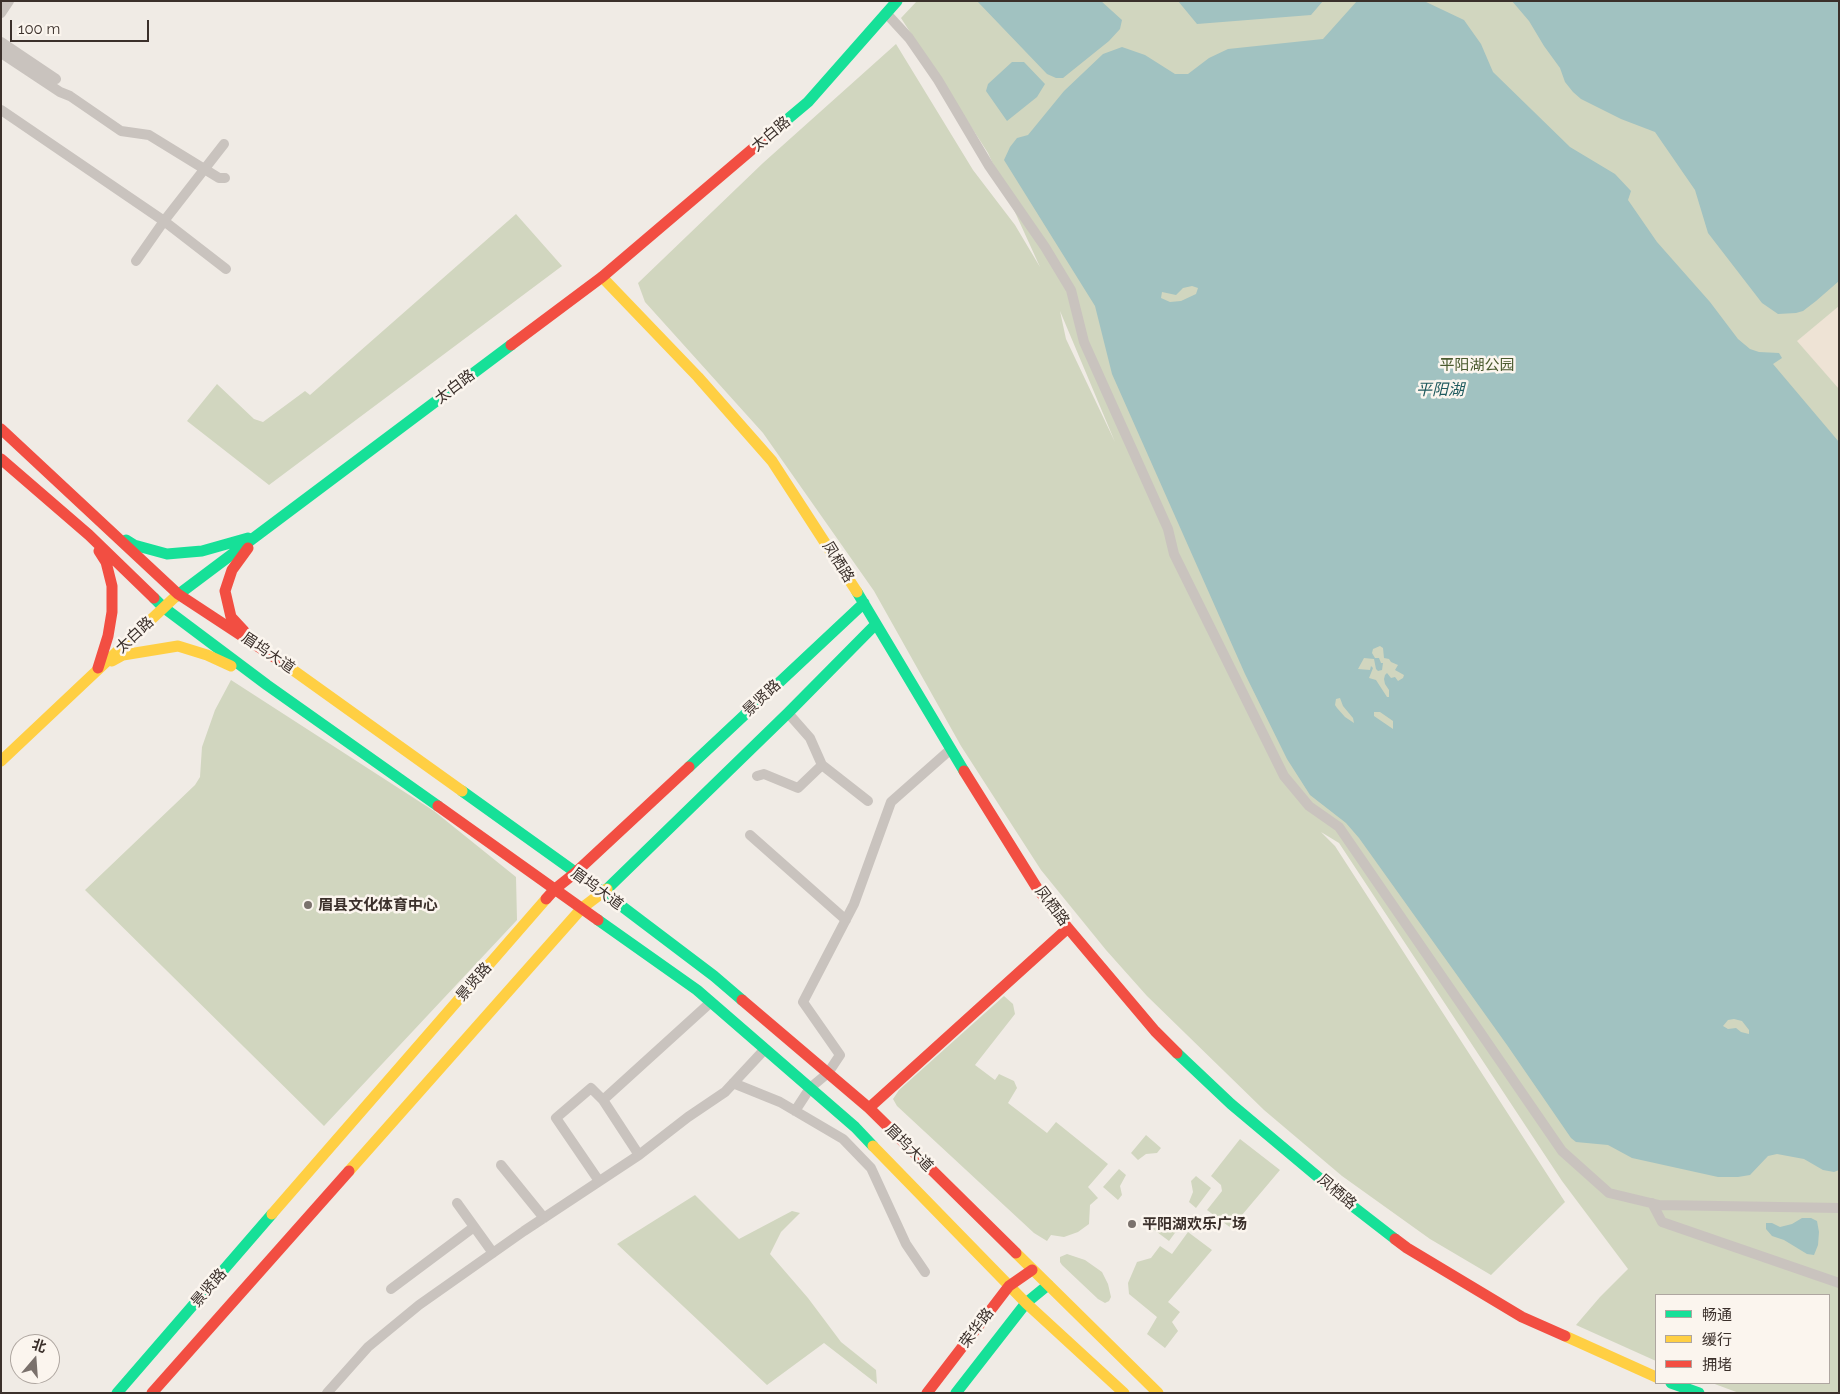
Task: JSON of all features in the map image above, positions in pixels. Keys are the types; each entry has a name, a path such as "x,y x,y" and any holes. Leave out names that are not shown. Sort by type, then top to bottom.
{"main road":[{"name":"太白路","path":"1,761 178,594 602,277 808,102 897,1"},
{"name":"凤栖路","path":"602,277 698,377 772,461 840,564 1000,831 1037,888 1068,928 1155,1031 1231,1104 1355,1208 1407,1248 1522,1317 1655,1377"},
{"name":"眉坞大道","path":"1,429 178,594 290,667 603,892 714,976 869,1108 1158,1393"},
{"name":"眉坞大道","path":"1,459 89,535 163,607 256,677 697,990 855,1127 1026,1303 1124,1393"},
{"path":"104,525 134,545 167,554 202,552 257,536"},
{"path":"89,535 106,562 112,586 112,612 108,636 98,670"},
{"path":"257,536 232,570 225,591 231,617 261,648"},
{"name":"景贤路","path":"118,1393 555,889 575,873 864,603"},
{"name":"景贤路","path":"152,1393 582,908 603,892 788,713 876,624"},
{"path":"98,670 123,655 178,646 207,655 256,677"},
{"path":"869,1108 1068,928"},
{"name":"荣华路","path":"928,1393 1009,1286 1032,1270"},
{"name":"荣华路","path":"956,1393 1026,1303 1048,1285"},
{"path":"1675,1384 1699,1393"}],"street":[{"path":"1,13 9,1"},
{"path":"886,13 909,38 938,80 989,166 1045,247 1071,290 1084,342 1168,529 1174,554 1284,776 1309,806 1339,827 1562,1151 1609,1193 1659,1205 1839,1208"},
{"path":"1,42 56,79"},
{"path":"1,52 121,131 149,135 220,178 225,178"},
{"path":"1,110 164,221 226,269"},
{"path":"136,261 164,221 224,144"},
{"path":"788,713 810,738 822,765 868,802"},
{"path":"795,1111 810,1088 828,1073 840,1055 803,1002 854,904 891,802 951,749"},
{"path":"758,776 764,774 798,788 822,765"},
{"path":"750,835 846,920"},
{"path":"603,1100 711,1002"},
{"path":"327,1393 375,1341 419,1304 639,1155 688,1117 725,1092 765,1048"},
{"path":"733,1083 780,1102 842,1139 871,1168 906,1244 925,1272"},
{"path":"599,1181 556,1118 591,1088 603,1100 639,1155"},
{"path":"501,1165 544,1218"},
{"path":"457,1203 493,1253"},
{"path":"1652,1203 1662,1222 1839,1283"},
{"path":"391,1288 474,1228"}],"green space":[{"name":"平阳湖公园","path":"917,1 1839,1 1839,1393 1739,1393 1715,1384 1830,1384 1830,1294 1655,1294 1655,1361 1576,1325 1628,1269 1562,1181 1339,843 1321,832 1335,846 1565,1202 1491,1275 1430,1239 1342,1176 1264,1110 1147,996 1106,950 1041,870 961,746 874,591 763,433 645,302 638,283 763,163 896,44 973,170 1015,225 1040,267 988,153 901,18","holes":["1060,311 1115,442 1066,339"]},
{"path":"516,214 562,266 269,485 187,421 217,384 254,419 263,422 305,391 310,395"},
{"name":"眉县文化体育中心","path":"231,680 434,811 516,877 517,920 324,1126 85,890 195,785 200,777 202,747 215,710"},
{"path":"1004,996 1013,1004 1015,1014 975,1065 995,1080 999,1074 1014,1081 1017,1088 1008,1103 1047,1133 1056,1122 1108,1164 1088,1187 1098,1198 1090,1205 1089,1224 1078,1232 1064,1237 1051,1235 1047,1241 1034,1233 897,1106 893,1099 899,1090"},
{"path":"1146,1135 1161,1148 1157,1153 1146,1154 1138,1160 1131,1153"},
{"path":"1240,1139 1280,1170 1231,1228 1207,1210 1222,1191 1221,1185 1211,1176"},
{"path":"1119,1169 1126,1175 1120,1186 1122,1195 1118,1200 1103,1187"},
{"path":"1196,1176 1211,1188 1196,1208 1189,1202 1193,1192 1191,1181"},
{"path":"695,1195 739,1239 792,1211 800,1213 781,1232 770,1254 808,1298 841,1342 876,1370 877,1384 824,1343 767,1385 617,1244"},
{"path":"1176,1217 1183,1222 1169,1241 1153,1229 1158,1222 1168,1222"},
{"path":"1188,1232 1212,1250 1168,1302 1180,1312 1172,1322 1178,1331 1165,1348 1147,1334 1157,1317 1129,1294 1128,1283 1137,1262 1151,1258 1160,1246 1172,1254"},
{"path":"1067,1254 1085,1260 1102,1272 1108,1284 1111,1297 1109,1301 1105,1303 1098,1299 1062,1265 1060,1257"}],"shaded area":[{"path":"1839,306 1839,389 1797,341"}],"water":[{"path":"977,1 1101,1 1122,20 1120,29 1109,41 1063,78 1056,78 1047,74"},
{"path":"1178,1 1323,1 1311,15 1197,24"},
{"name":"平阳湖","path":"1357,1 1424,1 1464,20 1481,44 1493,72 1570,147 1615,174 1631,191 1628,200 1657,242 1710,302 1738,339 1750,349 1759,352 1779,353 1782,358 1773,364 1839,442 1839,1170 1834,1172 1823,1170 1804,1159 1777,1154 1768,1156 1750,1175 1718,1177 1632,1158 1608,1145 1576,1142 1571,1138 1359,838 1346,823 1310,795 1287,759 1245,674 1112,374 1095,306 1004,160 1017,138 1028,135 1064,91 1103,54 1122,47 1145,55 1175,74 1188,74 1209,58 1228,49 1323,39","holes":["1192,286 1198,288 1196,294 1181,301 1170,302 1161,298 1162,292 1176,295 1183,288","1380,646 1383,648 1384,658 1398,665 1395,670 1404,675 1398,681 1395,677 1391,678 1387,673 1385,675 1384,679 1389,690 1389,697 1387,697 1376,680 1369,678 1373,668 1371,666 1370,670 1358,669 1364,658 1374,659 1376,669 1378,671 1382,670 1383,663 1381,663 1379,658 1375,658 1372,653 1373,649","1340,698 1343,706 1353,718 1354,723 1337,708 1335,705 1336,699","1374,712 1380,712 1393,721 1393,729 1374,716","1728,1020 1742,1021 1749,1030 1749,1034 1741,1032 1736,1028 1728,1029 1723,1026"]},
{"path":"1512,1 1839,1 1839,281 1803,311 1796,313 1778,314 1762,303 1708,233 1695,190 1655,132 1621,119 1581,99 1573,92 1565,82 1560,68 1529,21"},
{"path":"1012,62 1024,62 1045,84 1037,97 1007,121 986,91 988,84"},
{"path":"1802,1218 1811,1218 1817,1221 1819,1232 1818,1245 1814,1255 1807,1254 1784,1240 1772,1236 1766,1229 1766,1223 1772,1223 1780,1227 1792,1224"}],"traffic: fast":[{"path":"783,123 808,102 897,1"},
{"path":"175,597 511,345"},
{"path":"126,540 134,545 167,554 202,551 248,538"},
{"path":"857,592 964,771"},
{"path":"154,598 163,607 267,685 438,806"},
{"path":"689,767 864,603"},
{"path":"607,889 788,713 876,624"},
{"path":"462,791 603,892 714,976 742,1000"},
{"path":"598,920 697,990 855,1127 873,1146"},
{"path":"1177,1053 1231,1104 1395,1239"},
{"path":"117,1393 272,1214"},
{"path":"956,1393 1026,1303 1048,1285"},
{"path":"1674,1384 1699,1393"}],"traffic: slow":[{"path":"602,277 698,377 772,461 857,592"},
{"path":"1,761 175,597"},
{"path":"112,661 123,655 178,646 207,655 231,666"},
{"path":"286,665 462,791"},
{"path":"349,1171 582,908 607,889"},
{"path":"272,1214 546,899"},
{"path":"873,1146 1026,1303 1124,1393"},
{"path":"1016,1253 1158,1393"},
{"path":"1565,1336 1655,1377"}],"traffic: jam":[{"path":"511,345 602,277 783,123"},
{"path":"1,429 178,594 286,665"},
{"path":"1,459 89,535 154,598"},
{"path":"244,631 231,617 225,591 232,570 248,548"},
{"path":"98,668 108,636 112,612 112,586 106,562 99,551"},
{"path":"546,899 689,767"},
{"path":"964,771 1037,888 1068,928 1155,1031 1177,1053"},
{"path":"438,806 598,920"},
{"path":"869,1108 1068,928"},
{"path":"742,1000 869,1108 1016,1253"},
{"path":"152,1393 349,1171"},
{"path":"1395,1239 1522,1317 1565,1336"},
{"path":"927,1393 1009,1286 1032,1270"}],"place":[{"name":"眉县文化体育中心","path":"308,905"},
{"name":"平阳湖欢乐广场","path":"1132,1224"}]}
